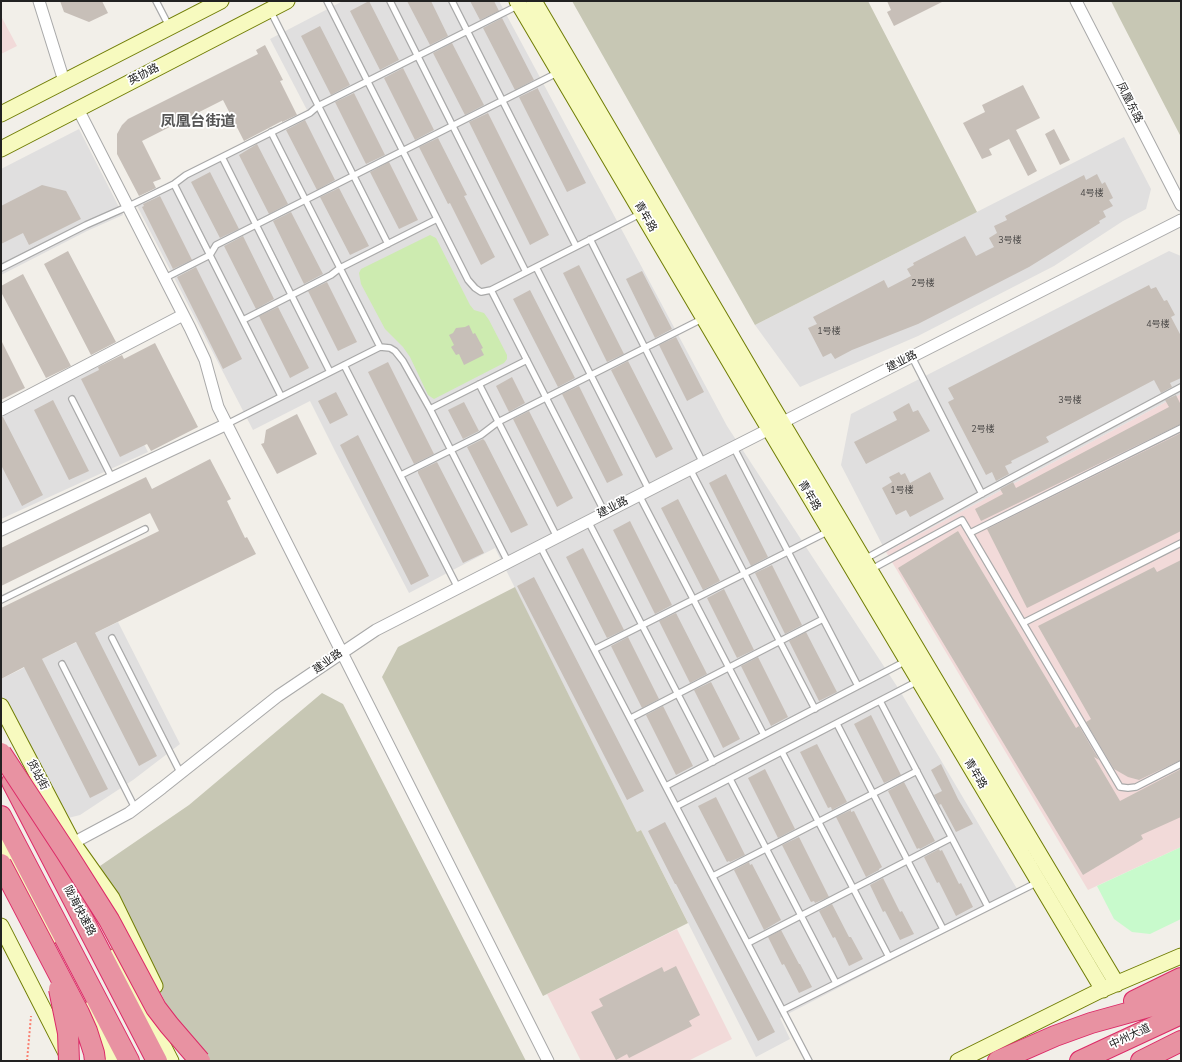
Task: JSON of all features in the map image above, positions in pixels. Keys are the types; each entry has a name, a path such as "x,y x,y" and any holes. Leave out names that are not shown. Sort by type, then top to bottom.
{"highway":[{"path":"1,753 62,845 109,920 156,1008 200,1061"},
{"name":"陇海快速路","path":"1,761 157,1061"},
{"path":"1,816 129,1061"},
{"path":"1,864 52,959 87,1031 95,1061"},
{"path":"52,959 68,1033 69,1061"},
{"path":"1091,1023 1181,978"},
{"path":"998,1061 1055,1036 1091,1023 1181,998"},
{"name":"中州大道","path":"1080,1061 1181,1014"},
{"path":"1141,1061 1178,1052"}],"street":[{"path":"39,1 64,81"},
{"path":"1,114 170,28 219,1"},
{"name":"英协路","path":"1,149 287,1"},
{"name":"青年路","path":"534,1 776,426 830,531 1039,882 1110,987"},
{"name":"凤凰东路","path":"1076,1 1181,205"},
{"name":"青年路","path":"518,3 704,318 867,565 1110,987"},
{"path":"78,109 184,315 205,360 218,407 548,1061"},
{"name":"建业路","path":"74,843 129,813 181,774 278,696 376,630 644,492 734,448 1181,220"},
{"path":"1,410 184,315"},
{"path":"1,530 227,424"},
{"name":"货站街","path":"1,706 74,843"},
{"path":"1,840 113,1061"},
{"path":"74,843 101,924 171,1061"},
{"path":"74,843 112,898 190,1061"},
{"path":"1,892 20,878"},
{"path":"1,926 69,1061"},
{"path":"958,1061 1110,987 1181,956"}],"lane":[{"path":"156,1 170,28"},
{"path":"327,1 468,280 475,288 481,292 491,290 642,213"},
{"path":"390,1 526,272"},
{"path":"452,1 576,246"},
{"path":"1,268 86,225 174,184 186,175 310,113 318,106 467,31 518,3"},
{"path":"270,10 388,244"},
{"path":"165,278 210,255 216,245 559,72"},
{"path":"271,132 380,347"},
{"path":"222,158 330,372"},
{"path":"174,184 282,396"},
{"path":"243,320 331,275 340,268 437,219"},
{"path":"590,240 703,463"},
{"path":"536,267 591,375 693,600 764,735"},
{"path":"491,290 605,513"},
{"path":"401,475 481,435 498,422 704,318"},
{"path":"227,424 380,347 390,348 395,351 403,362 430,409 508,562"},
{"path":"912,357 982,494"},
{"path":"430,409 527,360"},
{"path":"344,365 458,588"},
{"path":"479,384 557,537"},
{"path":"867,565 982,494 1181,387"},
{"path":"72,399 112,478"},
{"path":"970,534 1181,428"},
{"path":"734,448 858,686"},
{"path":"690,469 815,709"},
{"path":"867,565 962,520 1120,786 1128,788 1136,787 1181,764"},
{"path":"588,521 713,762"},
{"path":"1,600 145,529"},
{"path":"595,649 830,531"},
{"path":"1023,623 1181,544"},
{"path":"540,546 714,876 809,1061"},
{"path":"631,718 822,619"},
{"path":"112,638 181,774"},
{"path":"666,786 907,661"},
{"path":"62,664 136,808"},
{"path":"677,806 919,681"},
{"path":"880,701 988,907"},
{"path":"836,724 943,929"},
{"path":"782,752 889,957"},
{"path":"714,876 917,771"},
{"path":"730,779 836,983"},
{"path":"748,943 951,838"},
{"path":"783,1010 1039,882"}],"path":[{"path":"27,1061 31,1010"}],"shaded area":[{"path":"343,1 499,1 727,426 900,691 1020,894 780,1018 790,1039 756,1057 641,830 637,832 495,548 409,593 310,401 253,430 134,200 307,110 270,39"},
{"path":"572,1 868,1 977,212 755,325"},
{"path":"1111,1 1181,1 1181,137 1119,17"},
{"path":"1,16 17,46 1,54"},
{"path":"79,129 123,215 87,231 1,275 1,169"},
{"path":"1124,137 1151,189 1146,209 1123,221 1054,266 918,336 800,387 755,325"},
{"path":"1169,251 1181,256 1181,394 886,552 841,465 851,414"},
{"path":"103,364 148,452 1,519 1,415"},
{"path":"1181,394 1181,847 1088,890 886,552"},
{"path":"515,587 637,832 641,830 688,923 543,996 382,677 398,647"},
{"path":"118,622 180,744 133,780 80,815 68,818 1,707 1,679"},
{"path":"322,693 343,704 526,1061 205,1061 167,1006 100,866 189,805"},
{"path":"677,929 732,1039 688,1061 581,1061 547,994"}],"green space":[{"path":"430,235 436,238 470,305 474,310 484,313 507,355 507,359 504,363 434,399 428,395 410,357 403,347 385,329 361,284 359,273 361,269"},
{"path":"1181,847 1181,919 1150,934 1132,932 1114,919 1097,886"}],"building":[{"path":"60,1 102,1 108,13 89,22 64,12"},
{"path":"369,1 399,60 380,70 350,11"},
{"path":"407,1 431,1 448,36 430,45"},
{"path":"470,1 494,1 499,11 480,20"},
{"path":"887,1 944,1 894,26 887,12 891,10"},
{"path":"502,18 534,80 515,90 483,28"},
{"path":"320,26 350,85 331,95 301,36"},
{"path":"452,43 484,105 465,115 433,53"},
{"path":"265,45 283,80 280,81 297,115 282,121 244,141 223,100 142,141 161,179 153,182 156,188 139,196 117,154 117,134 122,125 128,119 258,54 256,50"},
{"path":"403,68 434,130 415,140 384,78"},
{"path":"1023,85 1040,118 1016,130 1037,171 1028,176 1009,139 989,149 992,155 982,159 963,123 985,112 982,105"},
{"path":"538,89 586,183 567,192 519,97"},
{"path":"354,93 385,155 366,164 335,102"},
{"path":"488,113 549,235 530,245 469,122"},
{"path":"305,120 335,180 317,190 286,130"},
{"path":"1054,129 1070,160 1060,165 1045,134"},
{"path":"438,138 467,195 464,196 495,257 481,265 450,203 448,204 419,147"},
{"path":"257,144 288,204 269,214 239,155"},
{"path":"389,162 418,220 399,229 370,172"},
{"path":"210,172 239,229 220,238 191,182"},
{"path":"1097,174 1102,184 1105,182 1113,198 1109,200 1113,206 1103,211 1106,217 1099,221 1100,223 1029,267 918,324 852,350 835,359 831,353 823,357 808,328 817,324 813,317 884,280 888,288 911,276 907,269 914,265 913,263 965,236 976,256 994,247 989,238 997,233 994,226 1007,220 1005,216 1084,175 1086,180"},
{"path":"42,185 66,191 81,219 29,245 23,233 1,244 1,206"},
{"path":"339,188 369,246 350,255 320,197"},
{"path":"160,196 192,260 173,269 142,207 144,206 143,204"},
{"path":"291,212 323,274 304,284 273,221"},
{"path":"243,236 274,299 256,309 224,246"},
{"path":"68,251 116,342 91,355 44,264"},
{"path":"579,265 624,354 607,362 563,273"},
{"path":"196,267 242,359 223,369 177,277"},
{"path":"642,271 672,329 655,338 626,279"},
{"path":"23,274 71,366 46,378 1,292 1,286"},
{"path":"327,282 357,342 338,351 308,291"},
{"path":"1149,285 1151,289 1156,287 1164,301 1167,300 1175,315 1171,317 1181,336 1181,378 1170,383 1172,387 1161,393 1154,380 1046,437 1049,442 1011,461 1012,463 1005,466 1009,474 996,481 992,472 986,475 948,402 954,399 948,388"},
{"path":"530,290 575,378 558,387 513,299"},
{"path":"278,307 309,368 290,378 259,316"},
{"path":"469,325 473,334 475,333 483,348 481,349 484,355 464,365 459,354 456,355 451,347 454,345 449,335 453,333 456,328"},
{"path":"676,337 704,392 687,401 659,345"},
{"path":"1,340 25,388 1,400"},
{"path":"155,343 198,427 151,451 147,444 120,457 81,379 99,370 98,367 122,355 124,359"},
{"path":"628,361 673,449 656,458 611,370"},
{"path":"388,362 434,454 414,464 368,372"},
{"path":"512,377 525,403 509,412 496,386"},
{"path":"579,386 623,475 607,483 562,394"},
{"path":"336,392 348,415 330,424 318,401"},
{"path":"1176,395 1181,405 1181,424 981,521 975,509 1003,494 1000,489 1013,482 1016,488 1169,407 1165,400"},
{"path":"53,400 89,471 69,480 34,410"},
{"path":"464,402 479,431 463,439 448,410"},
{"path":"909,403 913,412 918,410 930,431 866,464 854,442 897,420 893,412"},
{"path":"529,411 573,498 557,507 513,419"},
{"path":"297,414 317,454 277,474 261,444 264,443 266,430"},
{"path":"1,417 3,417 43,495 22,506 1,465"},
{"path":"1181,433 1181,531 1027,608 987,529"},
{"path":"358,435 429,576 411,585 340,445"},
{"path":"483,439 528,525 511,533 467,447"},
{"path":"210,459 231,499 227,501 245,538 247,537 256,554 95,633 157,756 139,766 76,642 42,659 108,789 90,798 24,667 1,679 1,608 159,531 150,513 1,586 1,548 146,477 152,489"},
{"path":"437,462 484,553 463,563 418,473 418,471"},
{"path":"899,472 901,475 905,473 910,483 930,472 944,499 910,517 906,510 896,515 882,488 892,482 889,477"},
{"path":"726,474 768,557 751,566 709,483"},
{"path":"678,499 720,581 703,590 661,508"},
{"path":"630,521 672,605 655,614 613,530"},
{"path":"958,531 1076,728 1079,726 1099,760 1094,757 1120,801 1181,769 1181,817 1141,835 1143,839 1083,875 898,568"},
{"path":"583,548 624,630 607,638 566,557"},
{"path":"1181,560 1181,760 1139,780 1128,777 1114,769 1086,722 1091,719 1038,626 1154,567 1157,572"},
{"path":"772,565 802,625 785,634 755,573"},
{"path":"534,577 644,791 627,800 517,586"},
{"path":"724,589 754,650 737,658 707,598"},
{"path":"676,613 707,674 690,683 659,621"},
{"path":"806,632 837,692 819,701 789,641"},
{"path":"628,637 659,699 642,708 611,646"},
{"path":"758,657 788,717 771,726 741,666"},
{"path":"711,682 740,739 723,748 694,690"},
{"path":"663,706 693,766 676,775 646,715"},
{"path":"871,715 901,775 884,783 854,724"},
{"path":"817,744 847,802 832,810 831,807 828,808 800,752"},
{"path":"941,764 958,799 973,824 956,832 941,804 939,805 934,795 942,791 931,770"},
{"path":"765,769 795,829 778,838 748,778"},
{"path":"904,782 935,841 920,849 917,849 888,791"},
{"path":"716,797 745,855 730,862 727,862 698,806"},
{"path":"851,810 851,812 854,811 882,867 866,877 836,817"},
{"path":"665,822 775,1032 758,1041 648,831"},
{"path":"799,837 829,897 815,903 814,901 811,902 782,845"},
{"path":"939,849 940,851 942,850 959,884 961,883 973,907 956,916 939,882 937,883 924,857"},
{"path":"749,862 750,865 752,864 781,920 764,930 734,870"},
{"path":"883,878 900,912 902,911 914,934 900,940 885,911 883,912 870,885"},
{"path":"832,904 849,937 851,937 863,959 849,966 835,937 833,938 819,911"},
{"path":"781,930 812,987 799,993 784,964 782,965 768,937"},
{"path":"676,966 700,1015 689,1021 692,1026 629,1058 627,1054 616,1060 591,1012 603,1006 599,999 662,967 664,972"}],"district":[{"name":"凤凰台街道","path":"198,122"}]}
